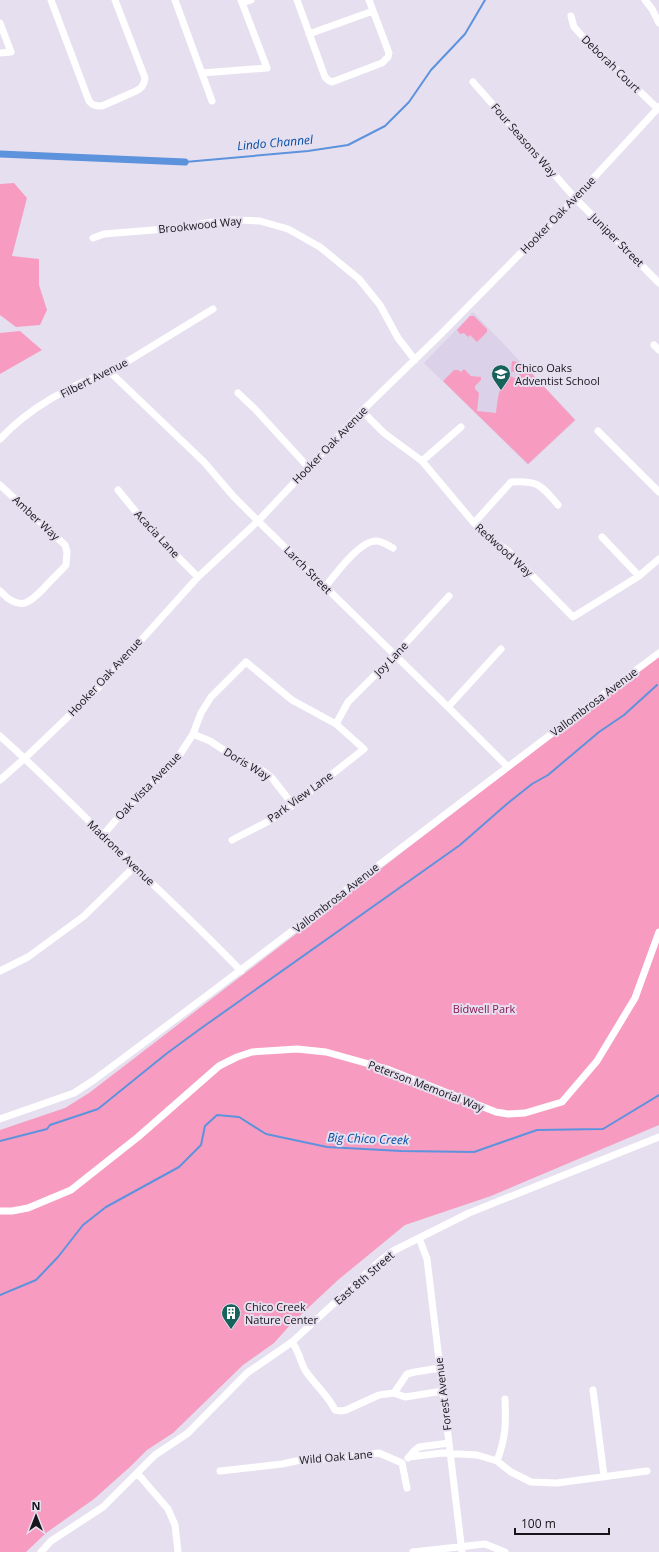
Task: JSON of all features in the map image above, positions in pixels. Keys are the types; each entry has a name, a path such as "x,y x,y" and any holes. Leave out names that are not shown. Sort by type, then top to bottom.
{"street":[{"path":"51,0 89,102 96,106 102,106 136,92 141,89 144,84 144,78 115,0"},
{"path":"175,0 212,101"},
{"path":"202,73 267,68 242,2 251,0"},
{"path":"297,0 325,77 332,82 382,63 388,56 389,53 369,0"},
{"path":"645,0 652,9 659,23"},
{"path":"309,34 373,11"},
{"name":"Deborah Court","path":"571,16 574,27 584,38 658,108"},
{"path":"0,23 11,52 0,53"},
{"name":"Four Seasons Way","path":"473,82 575,198"},
{"name":"Hooker Oak Avenue","path":"0,780 98,688 198,578 258,521 362,411 415,360 575,198 658,108"},
{"name":"Juniper Street","path":"575,198 659,282"},
{"name":"Brookwood Way","path":"93,238 104,234 190,227 205,223 231,220 260,221 288,229 320,247 359,279 380,305 398,338 415,360"},
{"name":"Filbert Avenue","path":"0,439 10,429 28,416 72,387 91,378 110,372 213,309"},
{"name":"Larch Street","path":"110,372 204,462 234,497 507,766"},
{"path":"238,393 308,467"},
{"name":"Redwood Way","path":"362,411 384,433 422,461 474,523 491,539 508,551 573,617 639,576 659,559"},
{"path":"422,461 461,427"},
{"path":"598,431 659,492"},
{"path":"474,523 512,482 527,481 542,487 558,505"},
{"name":"Amber Way","path":"0,485 65,544 67,560 66,565 32,601 23,604 13,602 0,591"},
{"name":"Acacia Lane","path":"118,490 150,529 198,578"},
{"path":"602,537 639,576"},
{"path":"325,587 356,552 367,542 376,541 393,548"},
{"name":"Joy Lane","path":"336,724 348,702 394,656 449,596"},
{"path":"448,707 502,649"},
{"name":"Vallombrosa Avenue","path":"0,1118 74,1093 94,1080 241,971 507,766 659,653"},
{"name":"Oak Vista Avenue","path":"103,835 127,807 160,777 177,759 193,734 201,713 211,697 246,662 292,700 336,724 364,749"},
{"name":"Doris Way","path":"193,734 210,741 239,760 259,768 272,778 293,804"},
{"name":"Madrone Avenue","path":"0,736 25,758 210,937 241,971"},
{"name":"Park View Lane","path":"232,840 269,821 364,749"},
{"path":"0,971 28,957 84,916 135,866"},
{"name":"Peterson Memorial Way","path":"0,1211 12,1211 28,1208 71,1190 138,1137 219,1066 237,1057 252,1052 297,1049 326,1052 387,1069 496,1112 508,1114 525,1113 562,1102 597,1061 635,998 659,932"},
{"name":"East 8th Street","path":"41,1552 51,1541 103,1507 138,1474 155,1455 188,1432 247,1373 292,1342 381,1260 393,1251 469,1213 659,1137"},
{"name":"Forest Avenue","path":"419,1238 427,1259 462,1549"},
{"path":"292,1342 299,1352 306,1371 330,1400 336,1410 341,1412 375,1396 394,1393 405,1397 443,1392"},
{"path":"394,1393 407,1374 440,1368"},
{"path":"593,1390 604,1476"},
{"path":"497,1461 504,1444 506,1423 505,1399"},
{"path":"408,1488 402,1463 414,1450 419,1447 449,1443"},
{"name":"Wild Oak Lane","path":"220,1471 282,1464 310,1458 327,1459 379,1453 402,1463"},
{"path":"409,1457 450,1453 477,1455 497,1461 511,1472 532,1482 557,1483 647,1471"},
{"path":"138,1474 168,1509 175,1525 178,1552"},
{"path":"413,1552 462,1549 485,1544 505,1552"}],"shaded area":[{"name":"Chico Oaks Adventist School","path":"473,312 576,420 528,465 424,363"}],"green space":[{"path":"14,183 27,198 12,256 39,259 39,285 47,310 40,325 16,327 0,315 0,184"},
{"path":"470,316 474,316 487,329 487,332 477,342 470,335 468,337 464,333 460,334 457,330"},
{"path":"20,331 42,350 0,374 0,333"},
{"path":"512,361 522,363 575,420 528,464 443,381 454,370 461,372 464,369 471,376 481,377 481,380 475,386 475,389 479,393 477,411 496,413 499,392 503,383 510,376 513,378 519,378 519,371 511,372"},
{"name":"Bidwell Park","path":"659,655 659,1125 491,1196 405,1225 338,1280 292,1323 274,1343 243,1365 173,1433 147,1450 94,1499 46,1533 26,1552 0,1552 0,1130 65,1108 89,1093"}],"waterway":[{"name":"Lindo Channel","path":"185,162 308,151 348,145 385,126 409,102 431,70 465,34 485,0"},
{"name":"Lindo Channel","path":"0,154 185,162"},
{"path":"0,1141 47,1129 50,1125 98,1109 166,1054 200,1029 460,845 508,803 532,784 548,775 599,732 624,715 657,685"},
{"name":"Big Chico Creek","path":"0,1295 36,1280 58,1257 83,1225 106,1207 179,1167 201,1145 205,1126 217,1115 239,1117 266,1134 327,1147 401,1151 474,1152 537,1130 603,1129 659,1095"}],"place":[{"name":"Chico Oaks Adventist School","path":"501,391"},
{"name":"Chico Creek Nature Center","path":"231,1330"}]}
